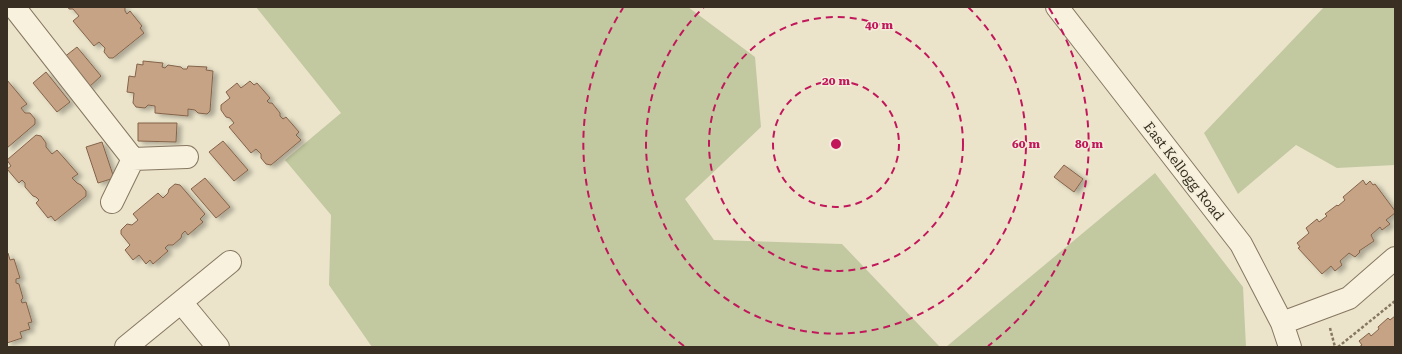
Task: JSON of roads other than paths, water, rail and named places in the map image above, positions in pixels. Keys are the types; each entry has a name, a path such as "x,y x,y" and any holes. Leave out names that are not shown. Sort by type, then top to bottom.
{"street":[{"path":"14,7 133,159"},
{"name":"East Kellogg Road","path":"1057,7 1241,244 1282,323 1290,347"},
{"path":"133,159 187,157"},
{"path":"112,202 133,159"},
{"path":"1282,323 1349,298 1395,258"},
{"path":"130,346 230,262"},
{"path":"181,302 218,347"}]}
